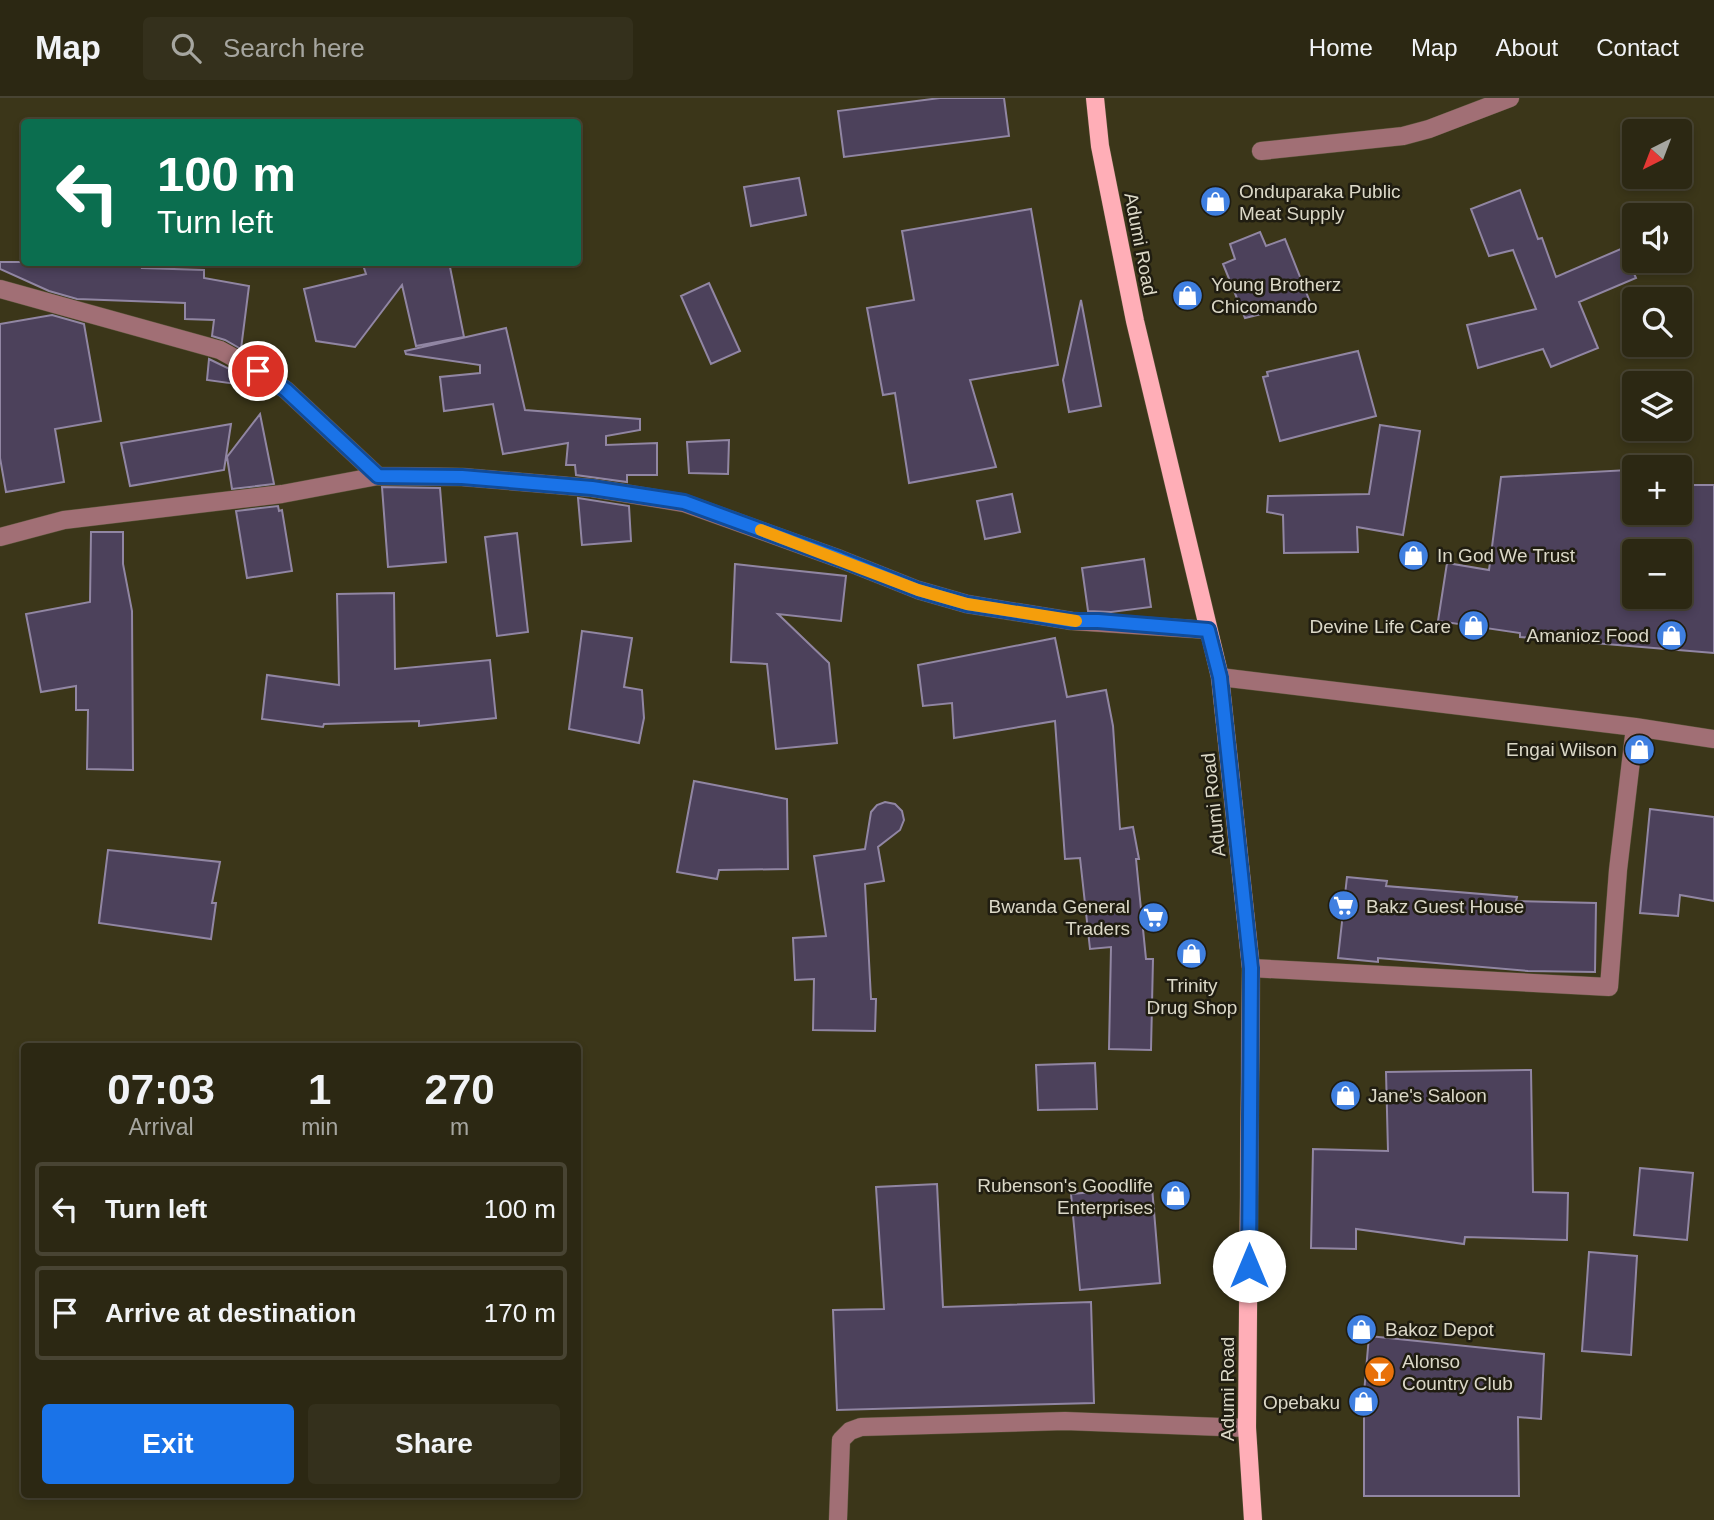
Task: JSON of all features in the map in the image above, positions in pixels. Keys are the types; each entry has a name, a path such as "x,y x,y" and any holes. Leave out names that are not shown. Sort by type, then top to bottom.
{"main road":[{"name":"Adumi Road","path":"1095,98 1100,146 1135,321 1220,677 1251,968 1247,1428 1253,1520"}],"street":[{"path":"1261,151 1403,136 1429,129 1510,98"},
{"path":"0,289 220,350 286,390 378,476"},
{"path":"0,537 65,520 282,494 378,476 475,478 592,488 684,502 918,590 967,604 1072,621 1208,630"},
{"path":"1220,677 1714,739"},
{"path":"1251,968 1609,987 1618,870 1635,727"},
{"path":"838,1520 841,1440 861,1427 1065,1421 1247,1428"}],"building":[{"path":"940,98 1004,98 1009,136 844,157 838,111"},
{"path":"799,178 806,215 751,226 744,187"},
{"path":"1520,190 1538,239 1542,238 1556,277 1622,248 1622,273 1634,273 1636,278 1579,302 1598,348 1551,367 1543,349 1478,368 1467,325 1536,309 1513,250 1489,256 1471,209"},
{"path":"1031,209 1058,365 970,380 996,467 909,483 895,393 883,395 867,308 914,300 902,231"},
{"path":"1260,232 1266,246 1285,239 1310,302 1245,318 1223,264 1235,259 1230,244"},
{"path":"0,262 21,262 21,266 142,266 204,270 204,278 249,286 241,349 212,336 214,320 185,319 185,303 77,299 49,291 0,269"},
{"path":"363,266 450,266 464,337 416,346 402,285 355,347 316,341 304,289 366,274"},
{"path":"709,283 740,351 711,364 681,296"},
{"path":"1081,300 1101,406 1069,412 1063,380"},
{"path":"52,315 84,324 101,421 55,429 64,482 6,492 0,458 0,324"},
{"path":"506,328 525,410 640,419 640,430 606,436 606,445 657,443 657,475 627,475 627,482 576,475 575,465 566,465 568,443 503,454 493,404 444,411 440,377 480,373 480,365 406,354 405,351"},
{"path":"1358,351 1376,416 1280,441 1263,377 1268,376 1267,372"},
{"path":"209,359 238,373 236,384 207,380"},
{"path":"260,414 274,484 232,489 227,457"},
{"path":"231,424 224,470 130,486 121,443"},
{"path":"1380,425 1420,431 1403,535 1357,527 1358,552 1284,553 1283,515 1267,512 1268,496 1369,494"},
{"path":"729,440 728,474 689,473 687,442"},
{"path":"1622,470 1622,525 1692,525 1692,485 1714,485 1714,653 1520,637 1520,633 1438,621 1447,563 1489,570 1501,477"},
{"path":"382,487 440,488 446,562 388,567"},
{"path":"1012,494 1020,532 985,539 977,501"},
{"path":"578,498 629,506 631,541 582,545"},
{"path":"278,506 279,511 282,510 292,571 247,578 236,511"},
{"path":"91,532 123,532 123,564 132,611 133,770 87,769 88,710 76,710 76,686 41,692 26,614 90,602"},
{"path":"517,533 528,632 497,636 485,537"},
{"path":"1144,559 1151,607 1111,612 1088,611 1082,568"},
{"path":"735,564 846,576 841,621 778,614 829,663 837,743 776,749 767,664 731,662"},
{"path":"394,593 395,669 490,660 496,718 419,726 419,721 324,724 323,727 262,719 267,675 339,685 337,594"},
{"path":"582,631 632,638 624,687 642,690 644,718 639,743 569,729"},
{"path":"1055,638 1067,697 1106,690 1113,726 1120,829 1133,827 1139,859 1136,859 1146,959 1153,959 1151,1050 1109,1049 1111,947 1090,949 1080,858 1065,859 1055,721 954,738 952,703 923,706 918,665"},
{"path":"694,781 787,799 788,869 719,870 717,879 677,872"},
{"path":"885,802 895,804 902,811 904,820 900,830 878,847 884,881 865,884 871,999 876,999 875,1031 813,1030 814,979 795,980 793,938 826,936 814,856 865,849 871,812 877,805"},
{"path":"1650,809 1714,817 1714,901 1680,895 1678,916 1640,913"},
{"path":"108,850 220,862 212,903 216,903 211,939 99,923"},
{"path":"1347,877 1387,881 1386,886 1517,897 1516,901 1596,903 1595,972 1528,971 1378,958 1378,962 1338,958"},
{"path":"1095,1063 1097,1109 1038,1110 1036,1065"},
{"path":"1531,1070 1533,1192 1568,1193 1567,1240 1465,1237 1464,1244 1356,1229 1356,1249 1311,1248 1313,1149 1388,1151 1386,1072"},
{"path":"1640,1168 1693,1173 1687,1240 1634,1235"},
{"path":"937,1184 943,1307 1091,1302 1094,1403 837,1410 833,1310 884,1309 876,1187"},
{"path":"1152,1187 1160,1283 1080,1290 1071,1194"},
{"path":"1589,1252 1637,1256 1631,1355 1582,1351"},
{"path":"1369,1336 1544,1354 1541,1419 1518,1417 1519,1496 1364,1496 1364,1393"}],"slow traffic":[{"path":"761,530 918,590 967,604 1076,621"}],"place":[{"name":"Onduparaka Public Meat Supply","path":"1216,202"},
{"name":"Young Brotherz Chicomando","path":"1188,295"},
{"name":"In God We Trust","path":"1414,555"},
{"name":"Devine Life Care","path":"1474,626"},
{"name":"Amanioz Food","path":"1672,635"},
{"name":"Engai Wilson","path":"1640,749"},
{"name":"Bakz Guest House","path":"1343,906"},
{"name":"Bwanda General Traders","path":"1153,917"},
{"name":"Trinity Drug Shop","path":"1192,954"},
{"name":"Jane's Saloon","path":"1345,1095"},
{"name":"Rubenson's Goodlife Enterprises","path":"1176,1196"},
{"name":"Bakoz Depot","path":"1362,1329"},
{"name":"Alonso Country Club","path":"1379,1372"},
{"name":"Opebaku","path":"1363,1402"}],"route":[{"path":"258,371 286,390 378,476 462,477 592,488 684,502 918,590 967,604 1072,621 1208,630 1220,677 1251,968 1249,1266"}]}
